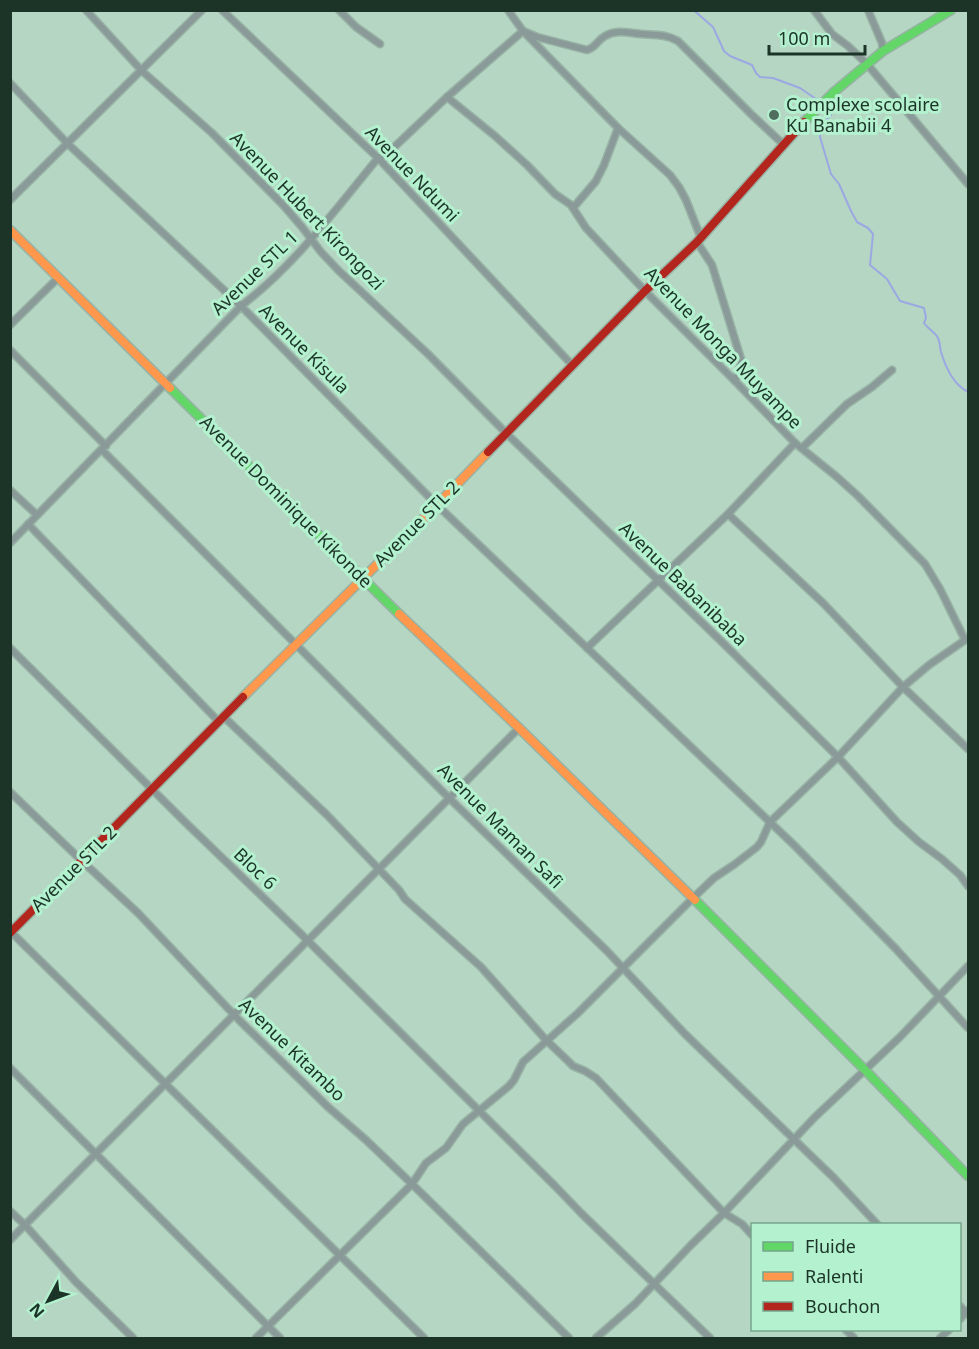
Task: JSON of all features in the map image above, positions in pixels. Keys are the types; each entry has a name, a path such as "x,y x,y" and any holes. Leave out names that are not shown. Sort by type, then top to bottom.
{"street":[{"name":"Avenue Hubert Kirongozi","path":"86,10 142,71 212,133 284,206 338,270 428,354 506,433"},
{"path":"10,200 202,10"},
{"name":"Avenue Ndumi","path":"222,10 378,158 573,366"},
{"path":"339,10 356,27 381,44"},
{"path":"508,10 523,31 618,128 670,175 679,187 686,200 699,240 712,265 741,359 735,381"},
{"path":"814,10 832,34 867,64 969,184"},
{"path":"868,10 883,51"},
{"path":"867,64 883,51 951,10"},
{"path":"523,31 587,50 594,48 602,38 613,33 629,31 670,37 678,41 783,144"},
{"name":"Avenue STL 1","path":"10,543 241,306 259,293 311,239 378,158 388,153 447,97 523,31"},
{"name":"Avenue STL 2","path":"11,932 296,643 437,505 645,291 699,240 816,109 867,64"},
{"name":"Avenue Kisula","path":"10,83 68,144 241,306 437,505 835,886 969,1028"},
{"name":"Avenue Monga Muyampe","path":"447,97 495,136 555,194 571,205 586,228 645,291 795,443 728,514 587,648"},
{"path":"608,117 614,137"},
{"path":"573,208 596,181 618,128"},
{"name":"Avenue Dominique Kikonde","path":"10,230 362,578 693,898 969,1176"},
{"path":"10,325 58,278"},
{"name":"Avenue Maman Safi","path":"10,350 449,798 607,951 685,1034 834,1178 876,1223"},
{"path":"802,448 847,404 892,370"},
{"name":"Avenue Babanibaba","path":"506,433 838,757 897,822 942,859 969,886"},
{"path":"256,1338 412,1184 426,1163 446,1148 463,1124 509,1086 523,1062 568,1022 714,878 761,842 770,822 838,757 903,687 929,665 967,639 925,564 858,496 795,443"},
{"path":"10,490 37,515"},
{"path":"728,514 823,603 903,687 969,749"},
{"path":"28,524 221,719 327,815 405,899 481,967 546,1040 573,1066 591,1074 600,1082 724,1213 742,1224 751,1233"},
{"name":"Bloc 6","path":"10,648 710,1338"},
{"path":"10,1240 519,728"},
{"name":"Avenue Kitambo","path":"10,792 138,913 235,1015 328,1107 412,1184 569,1338"},
{"path":"11,932 424,1338"},
{"path":"596,1338 634,1304 815,1117 900,1037 969,966"},
{"path":"10,1068 280,1338"},
{"path":"10,1211 76,1282 133,1338"}],"waterway":[{"path":"692,10 713,27 724,51 730,56 752,65 760,77 773,78 800,88 819,101"},
{"path":"827,103 832,104 831,115 821,129 820,137 831,174 839,184 857,222 873,234 870,265 887,279 900,301 924,308 926,318 924,323 938,338 948,370 958,385 968,392"}],"traffic: fast":[{"path":"804,122 834,92 883,51 951,10"},
{"path":"170,388 399,614"},
{"path":"695,900 968,1176"}],"traffic: slow":[{"path":"10,230 170,388"},
{"path":"243,697 488,452"},
{"path":"399,614 695,900"}],"traffic: jam":[{"path":"488,452 645,291 697,242 804,122"},
{"path":"10,933 243,697"}],"place":[{"name":"Complexe scolaire Ku Banabii 4","path":"774,115"}]}
